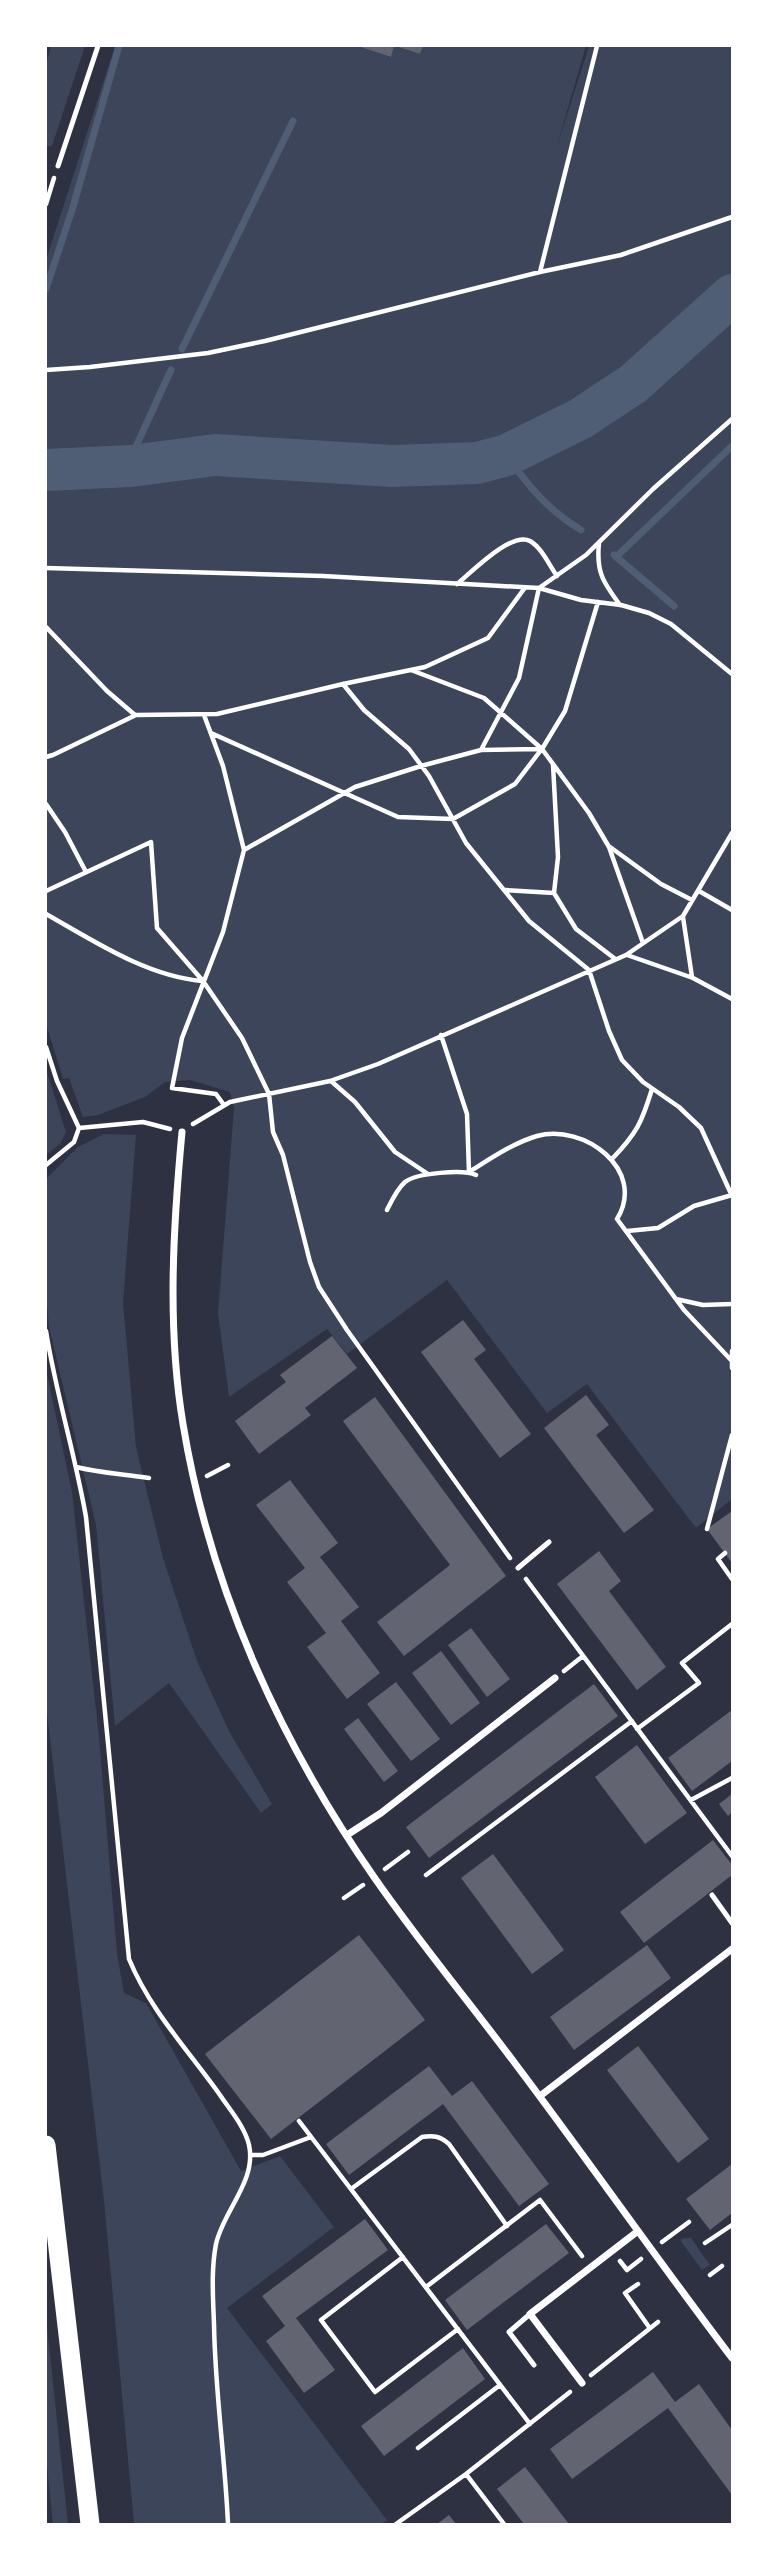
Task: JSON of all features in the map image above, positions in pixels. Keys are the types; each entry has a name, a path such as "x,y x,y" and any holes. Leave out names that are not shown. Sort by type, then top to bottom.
{"highway":[{"path":"46,2145 90,2525"}],"street":[{"path":"182,1132 173,1267 175,1339 183,1422 201,1509 231,1606 259,1679 314,1780 374,1877 733,2358"},
{"path":"347,1835 381,1813 555,1678"},
{"path":"540,2096 733,1949"},
{"path":"582,2383 530,2314 638,2231"}],"lane":[{"path":"58,166 98,46"},
{"path":"517,1568 550,1542"},
{"path":"712,1895 733,1923"},
{"path":"530,2314 509,2332 534,2365"}],"path":[{"path":"540,272 597,46"},
{"path":"46,204 58,166"},
{"path":"46,370 219,351 540,272 621,255 733,217"},
{"path":"481,750 519,678 539,588 586,555 681,463 733,419"},
{"path":"457,585 503,546 520,539 528,540 539,550 557,576"},
{"path":"600,542 598,568 605,584 621,605"},
{"path":"46,568 323,576 539,588 649,613 671,624 733,674"},
{"path":"46,757 135,715 217,714 425,667 488,638 524,588"},
{"path":"211,733 398,817 453,819 515,784 542,749 565,711 598,602"},
{"path":"46,628 107,691 135,715"},
{"path":"410,670 485,698 542,749 589,813 609,847 643,943"},
{"path":"342,684 364,710 409,749 466,843 529,921 589,970 608,1031 622,1059 652,1089 679,1107 701,1128 732,1195 694,1206 658,1228 626,1231"},
{"path":"204,715 223,766 244,850 223,932 182,1038 172,1088 216,1094 224,1105"},
{"path":"244,850 347,792 421,766 481,750 542,749"},
{"path":"553,764 558,857 554,893 576,929 614,958"},
{"path":"46,804 65,832 86,872"},
{"path":"79,1128 143,1122 182,1132 224,1105 330,1081 377,1064 626,955 683,916 733,833"},
{"path":"46,891 151,842 157,928 203,981 242,1038 269,1094 273,1132 283,1155 310,1262 319,1287 346,1330 517,1568 733,1856"},
{"path":"609,847 661,884 692,900"},
{"path":"505,890 554,893"},
{"path":"699,891 733,910"},
{"path":"46,914 118,954 177,979 203,981"},
{"path":"683,916 693,978"},
{"path":"626,955 693,978 733,999"},
{"path":"441,1035 467,1114 469,1172"},
{"path":"46,1047 57,1081 79,1128 74,1142 46,1165"},
{"path":"330,1081 355,1102 395,1152 428,1174"},
{"path":"612,1158 633,1137 645,1113 652,1089"},
{"path":"469,1172 488,1159 529,1140 555,1134 590,1143 612,1158 624,1184 625,1206 617,1219 675,1298 731,1360"},
{"path":"387,1210 408,1180 428,1174 469,1172 476,1175"},
{"path":"675,1298 704,1305 733,1304"},
{"path":"46,1331 55,1387 86,1517 129,1959 153,2006 242,2129 250,2155 247,2174 216,2243 213,2272 215,2358 228,2525"},
{"path":"733,1351 733,1368"},
{"path":"707,1530 733,1435"},
{"path":"76,1467 100,1473 114,1472 149,1478"},
{"path":"725,1553 718,1559 733,1579"},
{"path":"637,1728 699,1684 682,1663 733,1624"},
{"path":"555,1678 583,1656"},
{"path":"426,1875 632,1721"},
{"path":"691,1800 733,1778"},
{"path":"299,2120 530,2424"},
{"path":"351,2189 422,2137 431,2135 442,2138 449,2144 507,2226"},
{"path":"250,2155 263,2155 311,2137"},
{"path":"426,2287 540,2200 591,2267"},
{"path":"705,2243 733,2225"},
{"path":"403,2258 321,2320 375,2392 458,2329"},
{"path":"710,2275 722,2266"},
{"path":"638,2284 625,2292 649,2328"},
{"path":"396,2525 466,2474 658,2322"},
{"path":"418,2448 500,2385"},
{"path":"466,2474 504,2525"}],"shaded area":[{"path":"51,46 85,46 52,146 46,146 46,66"},
{"path":"115,46 356,46 390,57 394,46 420,54 423,46 586,46 557,146 589,46 732,46 732,1499 696,1528 587,1384 547,1413 447,1280 347,1354 327,1329 229,1397 218,1313 234,1108 230,1092 190,1080 165,1082 145,1097 98,1115 83,1117 69,1078 63,1079 46,1024 46,260"},
{"path":"46,1069 66,1132 60,1144 46,1155"},
{"path":"104,1134 136,1135 123,1302 136,1447 163,1558 197,1661 229,1731 272,1804 261,1813 169,1683 115,1726 96,1525 49,1327 46,1295 46,1179 78,1147"},
{"path":"46,1369 72,1492 99,1737 117,1954 124,1993 146,2003 241,2171 280,2156 334,2227 227,2308 387,2520 381,2524 134,2524 104,2201 46,1704"},
{"path":"691,2238 710,2265 702,2270 680,2240"},
{"path":"46,2317 68,2524 53,2524 46,2457"}],"building":[{"path":"357,46 394,46 391,57"},
{"path":"395,46 423,46 420,54"},
{"path":"463,1320 486,1350 474,1359 531,1434 500,1458 421,1352"},
{"path":"332,1336 357,1368 305,1408 311,1415 259,1454 235,1421 286,1382 280,1375"},
{"path":"586,1395 609,1425 596,1435 654,1510 624,1533 544,1428"},
{"path":"375,1397 506,1576 404,1656 377,1622 450,1565 343,1421"},
{"path":"290,1480 338,1543 320,1557 359,1607 341,1621 380,1673 347,1699 307,1647 326,1633 287,1582 305,1568 256,1505"},
{"path":"732,1511 732,1563 707,1529"},
{"path":"599,1551 621,1581 609,1591 666,1667 637,1690 557,1584"},
{"path":"471,1628 510,1679 487,1697 448,1645"},
{"path":"441,1651 480,1703 451,1725 412,1673"},
{"path":"396,1682 440,1739 411,1761 367,1704"},
{"path":"594,1684 618,1716 429,1858 406,1827"},
{"path":"732,1710 732,1761 692,1791 668,1758"},
{"path":"358,1718 398,1771 384,1782 344,1729"},
{"path":"637,1745 687,1813 645,1844 595,1777"},
{"path":"732,1794 732,1812 728,1816 719,1804"},
{"path":"713,1840 732,1865 732,1875 644,1943 620,1912"},
{"path":"493,1854 564,1950 532,1974 461,1878"},
{"path":"359,1935 425,2020 271,2139 205,2054"},
{"path":"647,1945 671,1978 574,2050 550,2017"},
{"path":"638,2046 709,2139 678,2163 607,2070"},
{"path":"429,2066 452,2096 472,2081 549,2184 519,2206 443,2104 349,2175 326,2144"},
{"path":"732,2164 732,2213 710,2230 686,2199"},
{"path":"365,2219 388,2250 296,2318 335,2370 304,2393 266,2341 285,2326 262,2296"},
{"path":"546,2224 569,2253 467,2330 445,2300"},
{"path":"463,2348 485,2379 384,2456 361,2426"},
{"path":"653,2372 675,2402 699,2384 732,2430 732,2495 668,2408 572,2479 550,2449"},
{"path":"525,2467 569,2524 524,2524 497,2489"},
{"path":"449,2515 456,2524 437,2524"}],"waterway":[{"path":"46,289 73,207 119,46"},
{"path":"182,349 293,121"},
{"path":"46,470 131,466 215,455 392,466 477,463 507,455 580,419 633,384 732,295"},
{"path":"131,466 138,442 171,370"},
{"path":"616,557 732,446"},
{"path":"507,455 540,497 581,530"},
{"path":"46,460 48,470"},
{"path":"614,555 674,606"}]}
